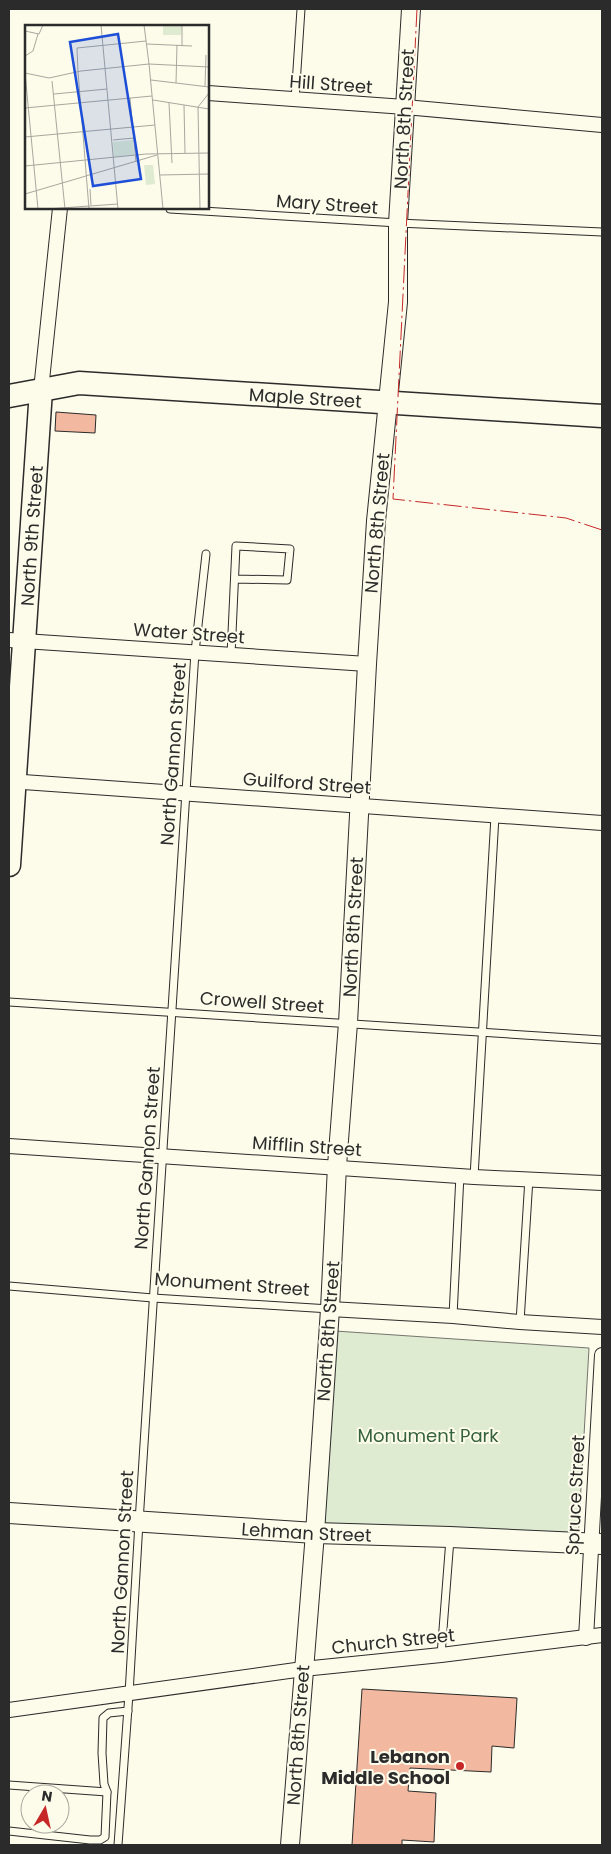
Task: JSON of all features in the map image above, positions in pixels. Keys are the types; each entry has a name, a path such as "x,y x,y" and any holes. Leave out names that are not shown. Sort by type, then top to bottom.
{"main road":[{"name":"Maple Street","path":"9,396 79,383 602,416"},
{"name":"North 9th Street","path":"9,865 17,640 41,390"},
{"name":"Lehman Street","path":"9,1513 315,1533 597,1543"}],"street":[{"name":"North 8th Street","path":"290,1845 315,1533 330,1309 376,521 398,302 398,223 412,9"},
{"name":"Hill Street","path":"209,93 405,107 602,125"},
{"name":"North 9th Street","path":"41,390 60,209"},
{"name":"Water Street","path":"17,640 367,664"},
{"name":"Guilford Street","path":"12,782 602,823"},
{"name":"Mifflin Street","path":"9,1146 602,1183"},
{"name":"Monument Street","path":"330,1309 602,1327"},
{"name":"Spruce Street","path":"586,1638 597,1543 602,1355"},
{"name":"Church Street","path":"9,1710 303,1668 441,1655 602,1635"}],"lane":[{"path":"295,100 301,9"},
{"name":"Mary Street","path":"185,209 398,223 602,232"},
{"path":"231,655 236,546 290,549 287,580 235,579"},
{"name":"North Gannon Street","path":"118,1845 195,652 206,554"},
{"path":"474,1176 495,816"},
{"name":"Crowell Street","path":"9,1002 602,1040"},
{"path":"453,1316 460,1175"},
{"path":"520,1322 529,1178"},
{"name":"Monument Street","path":"9,1286 153,1298 330,1309"},
{"path":"441,1655 450,1537"},
{"path":"9,1831 100,1840 105,1837 107,1792 104,1784 102,1753 103,1718 109,1713 128,1711"},
{"path":"9,1785 107,1792"}],"green space":[{"name":"Monument Park","path":"335,1331 589,1348 578,1540 322,1527"}],"building":[{"path":"56,412 96,415 95,433 55,431"},
{"name":"Lebanon Middle School","path":"362,1689 517,1698 514,1748 492,1746 491,1772 410,1768 408,1791 436,1793 434,1842 402,1840 402,1845 352,1845"}],"power":[{"path":"417,9 393,499 566,518 602,530"}],"place":[{"name":"Lebanon Middle School","path":"460,1766"}]}
